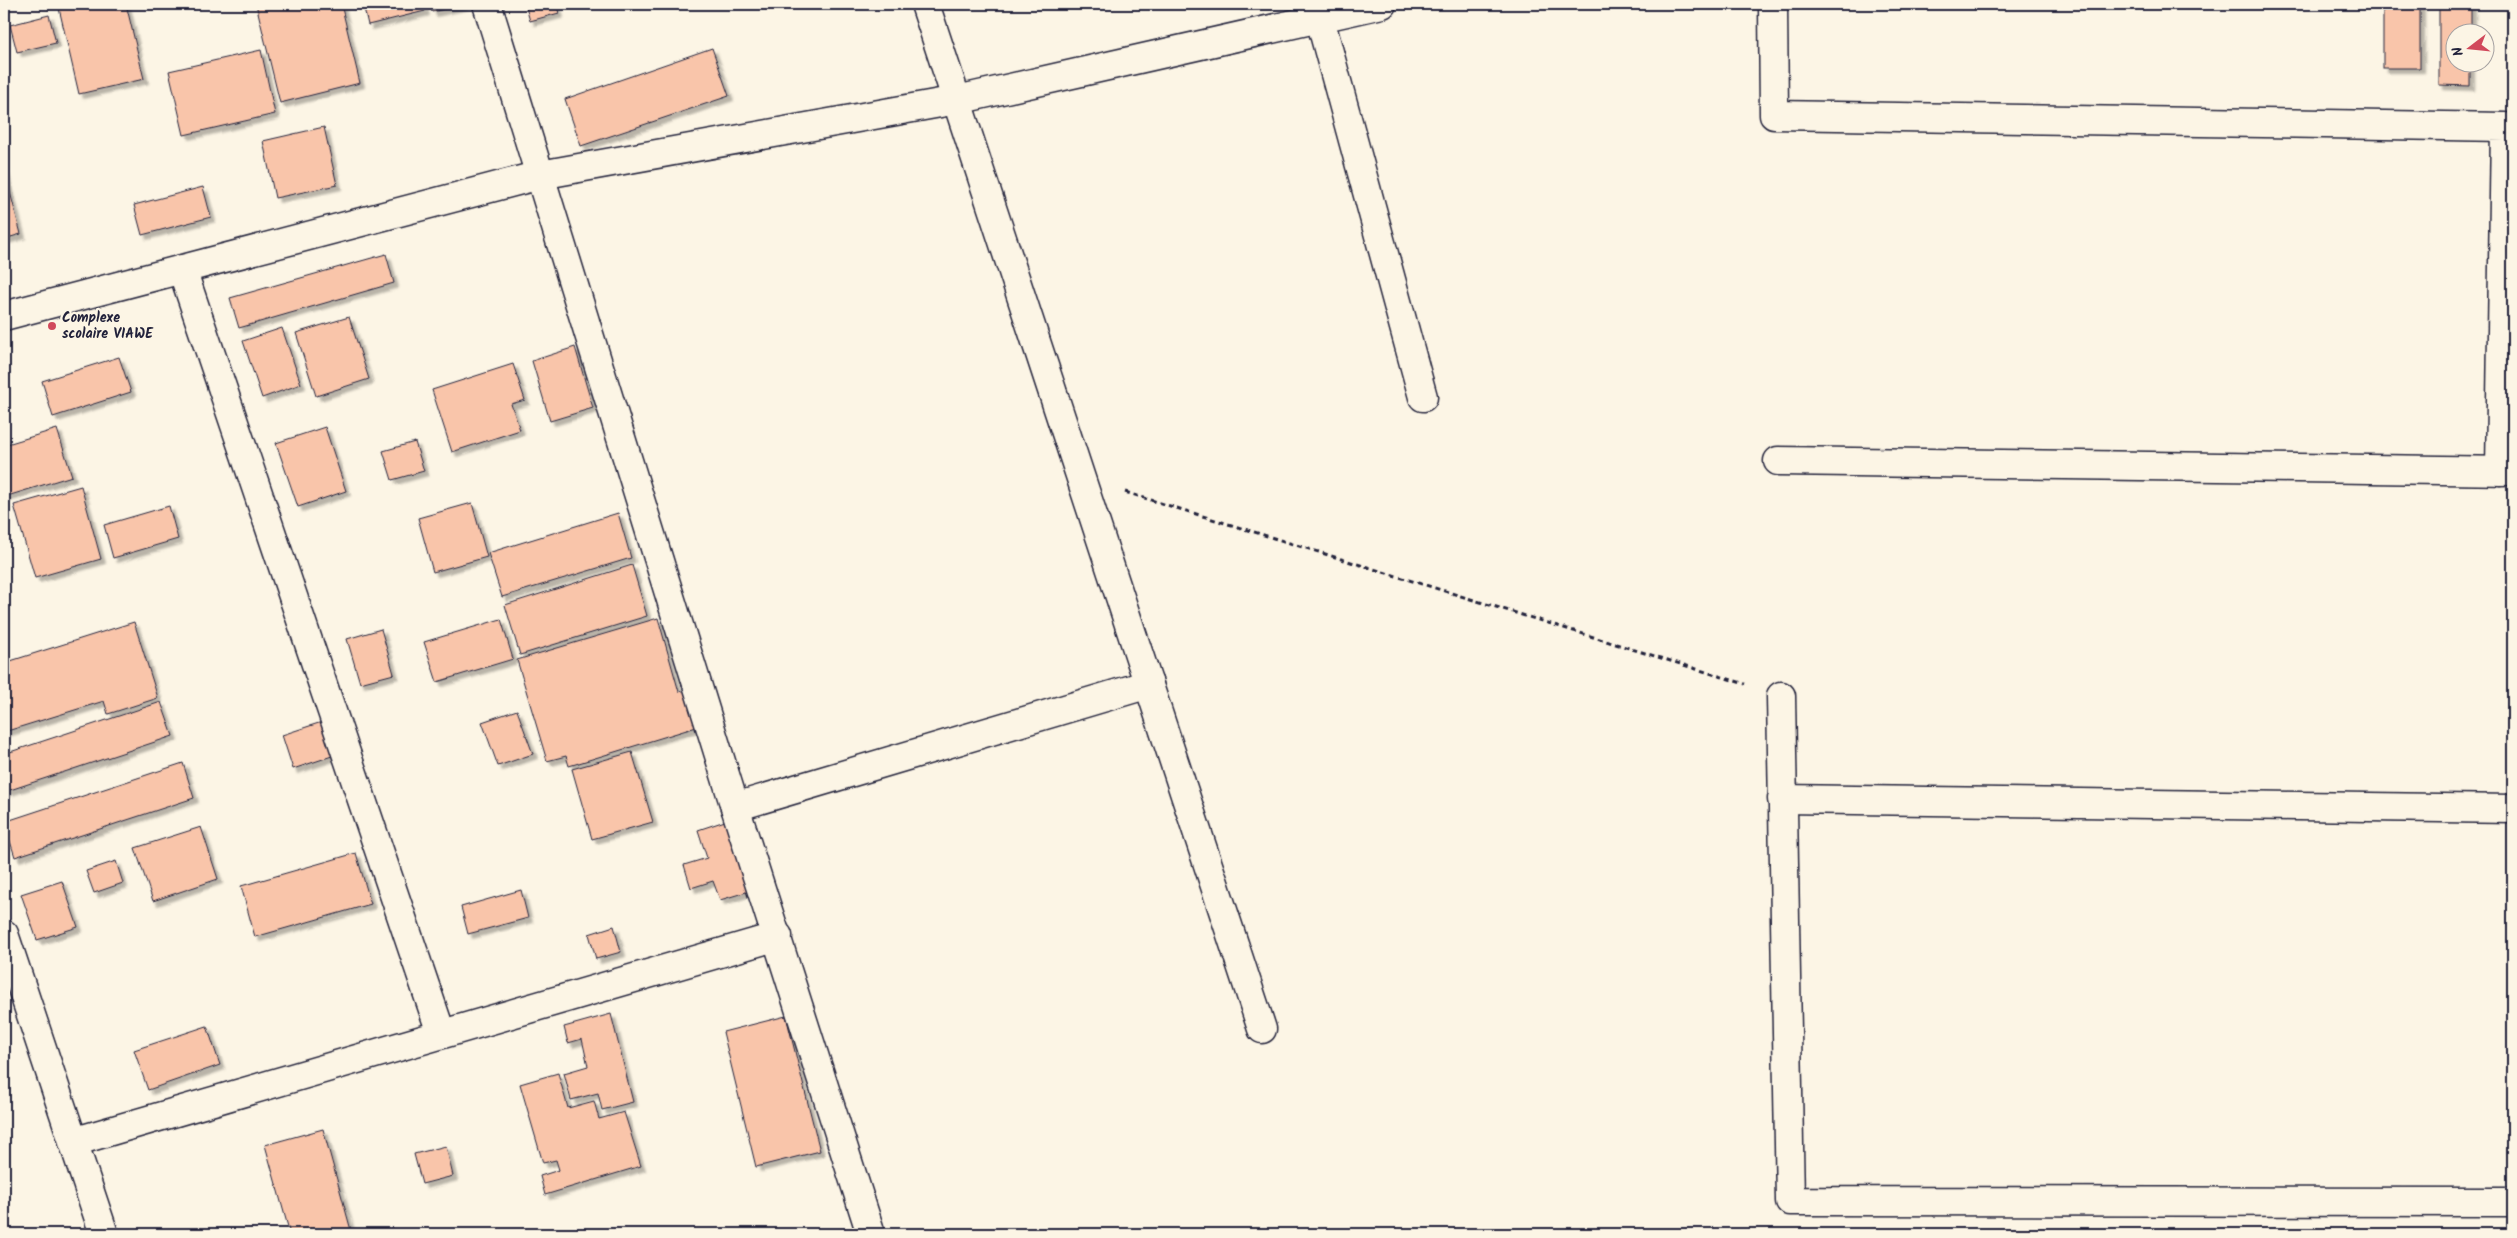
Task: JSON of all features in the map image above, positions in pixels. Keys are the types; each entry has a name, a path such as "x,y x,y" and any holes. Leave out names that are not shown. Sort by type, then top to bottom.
{"street":[{"path":"487,4 734,807 778,936 871,1234"},
{"path":"925,4 1262,1029"},
{"path":"4,316 540,175 957,100 1382,4"},
{"path":"1773,4 1774,115 2505,127 2506,471 1778,462"},
{"path":"1320,19 1423,396"},
{"path":"182,269 441,1034"},
{"path":"734,807 1149,684"},
{"path":"1781,696 1790,1201 2513,1202"},
{"path":"1782,799 2513,809"},
{"path":"4,934 104,1234"},
{"path":"73,1142 778,936"}],"path":[{"path":"1082,479 1781,696"}],"building":[{"path":"58,4 126,4 144,79 79,94"},
{"path":"256,4 341,4 360,83 280,103"},
{"path":"363,4 423,4 425,11 368,25"},
{"path":"430,4 463,4 463,5 432,12"},
{"path":"525,4 556,4 559,13 530,21"},
{"path":"2383,4 2420,4 2420,68 2383,68"},
{"path":"2439,4 2471,4 2471,22 2444,22 2444,72 2470,72 2470,86 2439,85"},
{"path":"49,15 56,43 17,52 10,25"},
{"path":"712,48 729,96 581,146 565,99"},
{"path":"261,50 275,114 184,135 169,71"},
{"path":"324,127 337,185 275,198 263,141"},
{"path":"4,169 21,234 4,239"},
{"path":"203,187 211,217 142,235 134,205"},
{"path":"386,254 394,283 239,328 230,298"},
{"path":"349,317 369,379 316,396 296,333"},
{"path":"282,328 301,384 262,398 243,341"},
{"path":"575,347 593,408 550,421 532,361"},
{"path":"119,357 131,392 53,417 42,381"},
{"path":"513,364 525,400 511,404 520,430 452,452 432,390"},
{"path":"325,427 346,491 298,507 276,443"},
{"path":"57,429 72,476 4,497 4,445"},
{"path":"415,442 424,471 392,480 383,451"},
{"path":"81,486 101,559 35,578 14,505"},
{"path":"472,503 487,557 433,572 418,518"},
{"path":"169,506 178,539 113,558 104,525"},
{"path":"618,513 631,558 502,597 488,553"},
{"path":"632,565 647,616 520,655 505,605"},
{"path":"658,618 679,692 691,688 703,725 569,766 566,756 547,761 517,660"},
{"path":"501,619 513,659 437,682 424,642"},
{"path":"134,622 158,698 108,714 104,701 4,732 4,663"},
{"path":"381,629 394,674 360,683 347,639"},
{"path":"161,702 173,736 4,792 4,754"},
{"path":"517,710 533,754 498,766 482,722"},
{"path":"328,720 338,754 293,769 282,735"},
{"path":"632,752 653,822 592,839 572,769"},
{"path":"183,763 194,798 15,857 4,822"},
{"path":"731,819 753,890 720,900 713,881 691,888 684,865 707,858 698,830"},
{"path":"201,827 218,879 153,901 135,848"},
{"path":"356,853 371,904 255,937 241,886"},
{"path":"116,861 123,883 94,893 86,871"},
{"path":"62,881 78,927 37,940 21,894"},
{"path":"521,890 528,918 468,934 461,907"},
{"path":"614,926 621,952 596,959 589,934"},
{"path":"611,1014 633,1102 602,1110 598,1093 571,1100 564,1073 588,1066 582,1039 568,1043 564,1027"},
{"path":"786,1016 820,1151 756,1167 723,1032"},
{"path":"207,1026 220,1065 148,1090 134,1050"},
{"path":"558,1073 568,1108 594,1101 599,1119 624,1112 641,1166 545,1195 540,1176 559,1170 556,1160 543,1163 520,1084"},
{"path":"323,1129 352,1234 290,1234 265,1145"},
{"path":"446,1146 453,1176 422,1184 414,1154"}],"place":[{"name":"Complexe scolaire VIAWE","path":"52,326"}]}
